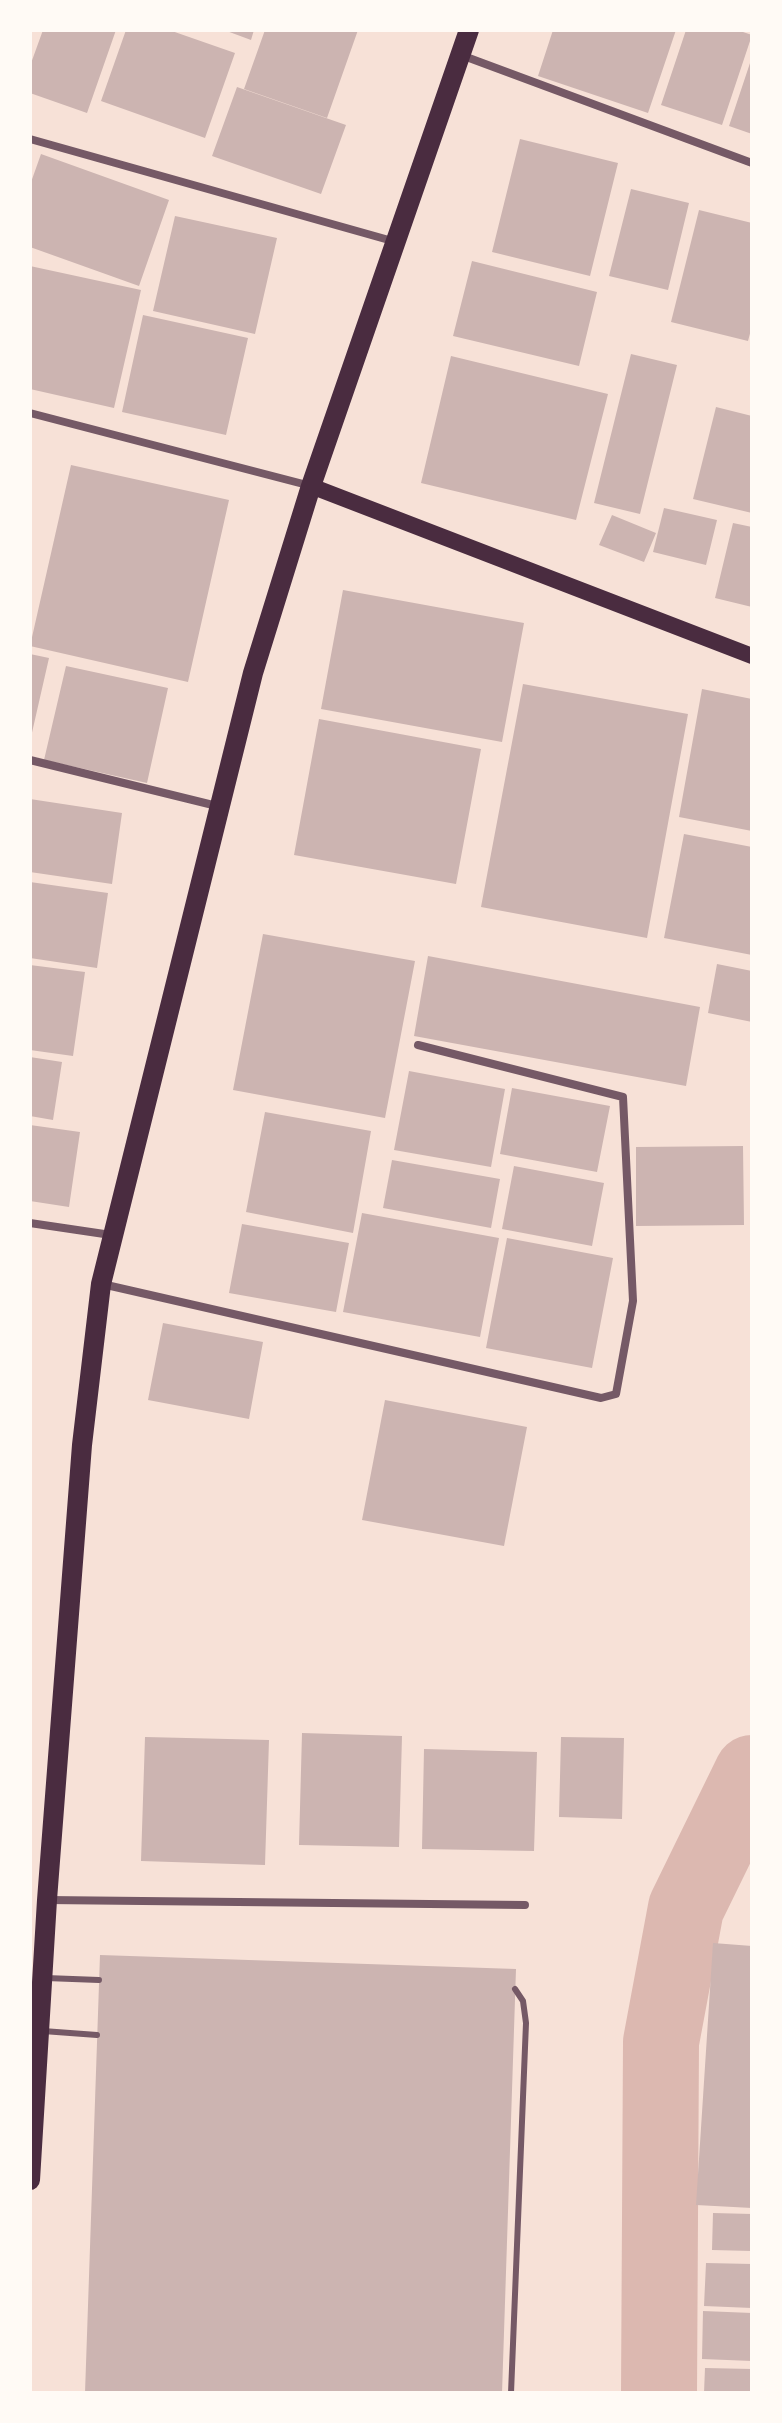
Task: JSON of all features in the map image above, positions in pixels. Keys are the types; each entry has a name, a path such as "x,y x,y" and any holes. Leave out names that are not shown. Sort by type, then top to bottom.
{"main road":[{"path":"30,2180 47,1900 82,1445 101,1284 111,1235 253,673 311,486 469,30"},
{"path":"311,486 752,656"}],"street":[{"path":"461,55 752,163"},
{"path":"30,139 396,243"},
{"path":"30,413 311,486"},
{"path":"30,760 217,806"},
{"path":"101,1284 601,1398 613,1396 633,1301 623,1097 418,1045"},
{"path":"30,1223 111,1235"},
{"path":"47,1900 525,1905"}],"lane":[{"path":"42,1978 99,1980"},
{"path":"511,2393 526,2023 523,2001 515,1989"},
{"path":"40,2031 97,2035"}],"building":[{"path":"43,30 116,30 87,113 30,93 30,66"},
{"path":"126,30 169,30 235,53 205,138 101,101"},
{"path":"224,30 254,30 251,40"},
{"path":"265,30 358,30 327,118 244,89"},
{"path":"553,30 676,30 648,113 538,76"},
{"path":"686,30 737,30 752,35 722,125 661,105"},
{"path":"752,60 752,134 729,126"},
{"path":"237,87 346,125 321,194 212,156"},
{"path":"520,139 618,163 590,276 492,252"},
{"path":"41,154 169,200 139,286 30,247 30,185"},
{"path":"631,189 689,203 668,290 609,276"},
{"path":"699,210 752,223 752,326 748,341 671,322"},
{"path":"175,216 277,238 255,334 153,311"},
{"path":"472,261 597,292 579,366 453,336"},
{"path":"30,266 141,290 114,408 30,389"},
{"path":"143,315 248,338 226,435 122,412"},
{"path":"631,354 677,365 640,514 594,503"},
{"path":"451,356 608,394 576,520 421,483"},
{"path":"716,407 752,416 752,513 693,499"},
{"path":"71,465 229,500 188,682 30,646"},
{"path":"664,508 717,520 706,565 653,552"},
{"path":"612,515 656,533 644,562 599,545"},
{"path":"733,523 752,527 752,607 715,598"},
{"path":"343,590 524,623 502,742 321,709"},
{"path":"30,654 49,658 31,737 30,737"},
{"path":"66,666 168,688 147,783 44,760"},
{"path":"523,684 688,714 647,938 481,907"},
{"path":"702,689 752,699 752,831 679,817"},
{"path":"319,719 481,749 456,884 294,855"},
{"path":"30,799 122,813 112,884 30,872"},
{"path":"684,834 752,847 752,955 664,938"},
{"path":"30,882 108,893 97,968 30,958"},
{"path":"263,934 415,961 385,1118 233,1090"},
{"path":"428,956 700,1007 686,1086 414,1036"},
{"path":"717,964 752,971 752,1022 708,1013"},
{"path":"30,965 85,972 73,1056 30,1050"},
{"path":"30,1057 62,1062 53,1120 30,1116"},
{"path":"409,1071 505,1089 491,1167 394,1150"},
{"path":"512,1088 610,1106 597,1172 500,1154"},
{"path":"265,1112 371,1131 353,1233 246,1212"},
{"path":"30,1125 80,1132 69,1207 30,1201"},
{"path":"743,1146 744,1225 636,1226 636,1147"},
{"path":"392,1160 500,1179 491,1228 383,1208"},
{"path":"514,1166 604,1183 592,1246 502,1229"},
{"path":"362,1213 499,1238 480,1337 343,1312"},
{"path":"242,1224 349,1243 336,1312 229,1293"},
{"path":"507,1238 613,1258 592,1368 486,1348"},
{"path":"163,1323 263,1342 249,1419 148,1400"},
{"path":"385,1400 527,1427 504,1546 362,1520"},
{"path":"302,1733 402,1736 399,1847 299,1845"},
{"path":"145,1737 269,1740 265,1865 141,1861"},
{"path":"561,1737 624,1738 622,1819 559,1817"},
{"path":"424,1749 537,1752 534,1851 422,1849"},
{"path":"713,1943 752,1946 752,2208 696,2205"},
{"path":"100,1955 516,1969 502,2393 85,2393"},
{"path":"713,2213 752,2214 752,2251 712,2250"},
{"path":"706,2263 752,2264 752,2308 704,2306"},
{"path":"703,2311 752,2313 752,2361 702,2359"},
{"path":"705,2368 752,2369 752,2393 704,2393"}],"waterway":[{"path":"659,2393 661,2042 686,1908 752,1773"}]}
